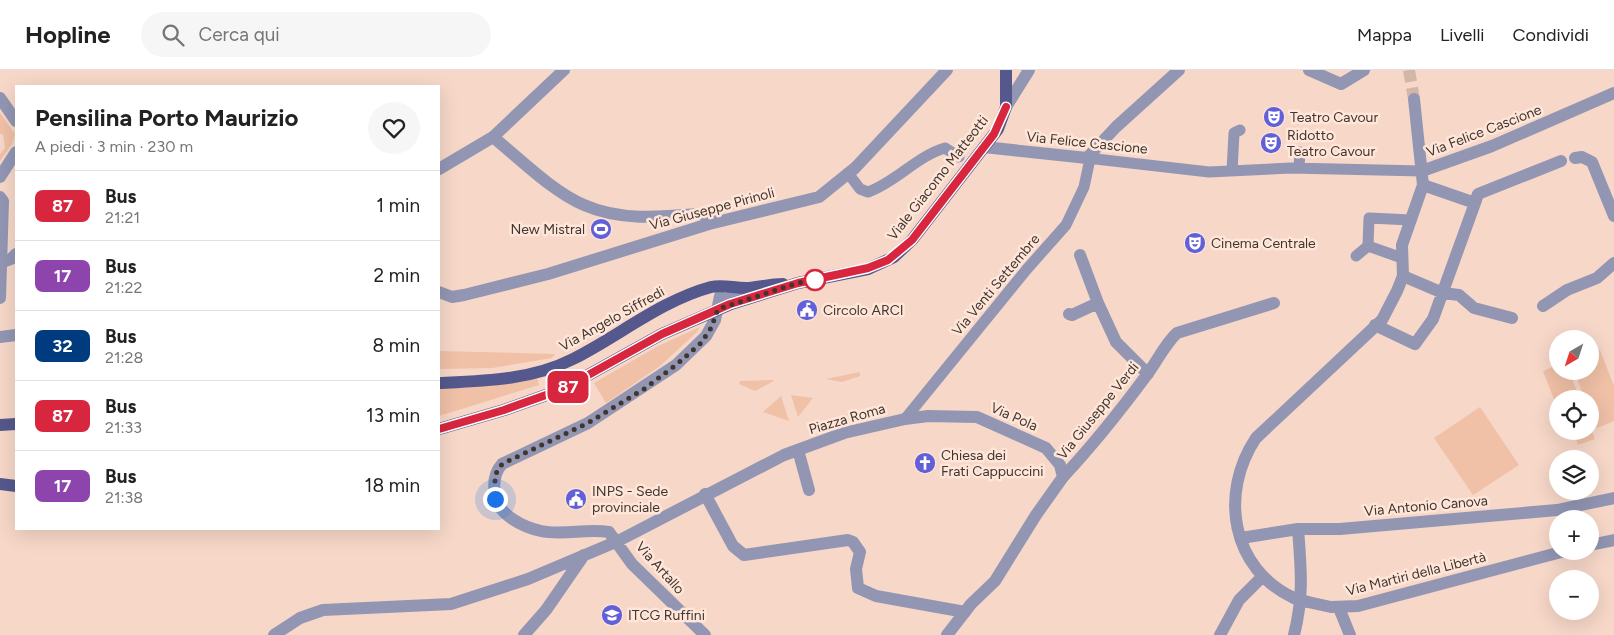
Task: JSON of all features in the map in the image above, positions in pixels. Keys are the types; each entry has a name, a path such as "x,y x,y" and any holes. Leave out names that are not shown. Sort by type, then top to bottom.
{"main road":[{"path":"1006,70 1006,107"},
{"name":"Viale Giacomo Matteotti","path":"720,297 868,268 894,257 912,240 998,129 1006,107"},
{"name":"Via Angelo Siffredi","path":"440,383 518,377 546,370 593,349 670,304 704,289 720,297 748,288 798,283"},
{"path":"440,429 504,410 563,389 634,350 667,326 711,305 720,297"},
{"path":"0,425 15,424"},
{"path":"0,484 15,486"}],"street":[{"name":"Via Giuseppe Pirinoli","path":"440,292 452,296 464,296 548,274 767,208 813,200 824,195 848,173 947,70"},
{"path":"1006,107 1029,70"},
{"path":"1088,158 1116,127 1179,70"},
{"path":"1309,70 1341,84 1364,70"},
{"path":"440,168 493,137 561,71"},
{"name":"Via Felice Cascione","path":"984,147 1088,158 1217,176 1232,171 1299,168 1422,171 1564,117 1614,93"},
{"path":"0,98 15,119"},
{"path":"1414,99 1423,186 1402,245 1403,276 1443,294 1459,295 1474,308 1512,318"},
{"path":"1232,171 1234,133 1240,130"},
{"path":"493,137 555,187 584,205 622,216 660,217 712,213"},
{"path":"848,173 860,189 868,192 904,172 935,151 945,148 959,157"},
{"path":"1299,168 1300,152"},
{"path":"0,177 15,154"},
{"path":"1575,158 1582,157 1592,162 1614,216"},
{"name":"Via Venti Settembre","path":"905,419 1027,269 1066,225 1084,187 1088,158"},
{"path":"1375,325 1415,344 1433,319 1478,194 1561,161"},
{"path":"1423,186 1476,203"},
{"path":"0,197 3,202 3,262 0,298"},
{"path":"1356,256 1368,246 1369,218 1412,220"},
{"path":"1368,246 1402,258"},
{"path":"3,262 15,255"},
{"path":"1080,255 1098,304 1116,342 1148,374"},
{"path":"1543,306 1567,290 1597,278 1614,263"},
{"name":"Via Martiri della Libertà","path":"1403,276 1386,314 1268,425 1247,452 1239,471 1235,495 1235,517 1241,538 1262,577 1278,589 1294,598 1339,608 1376,602 1549,555"},
{"path":"618,541 609,532 593,529 573,532 541,531 512,520 495,499 495,475 502,464 588,423 676,365 706,336 720,297 730,297 748,288"},
{"name":"Via Giuseppe Verdi","path":"947,635 965,612 994,581 1063,477 1092,446 1148,374 1166,344 1177,333 1274,303"},
{"path":"1069,314 1072,315 1098,304"},
{"path":"0,337 15,335"},
{"name":"Via Pola","path":"905,419 928,416 977,418 1046,448 1054,455 1063,477"},
{"name":"Piazza Roma","path":"274,635 300,618 323,610 422,608 451,604 528,580 618,541 760,466 844,433 905,419"},
{"name":"Piazza Roma","path":"798,450 809,490"},
{"path":"705,494 733,546 744,555 848,540 854,542 860,552 856,569 858,588 876,596 965,612"},
{"name":"Via Antonio Canova","path":"1241,538 1298,528 1340,529 1557,510 1614,498"},
{"path":"1294,635 1301,609 1303,586 1298,528"},
{"path":"1599,542 1614,540"},
{"name":"Via Artallo","path":"618,541 632,564 705,635"},
{"path":"524,635 546,610 584,555"},
{"path":"1220,635 1239,600 1262,577"},
{"path":"1339,608 1350,635"}],"shaded area":[{"path":"0,113 15,134 12,144 0,161 0,154 5,148 3,134 0,134"},
{"path":"700,327 660,366 606,403 594,383 658,346"},
{"path":"1599,350 1614,386 1614,421 1599,427 1599,390 1581,390 1578,380 1599,380"},
{"path":"440,351 555,354 552,358 492,368 440,369"},
{"path":"1549,368 1549,380 1573,380 1576,390 1550,390 1543,371"},
{"path":"860,372 860,376 842,382 826,379"},
{"path":"537,377 539,385 440,416 440,388"},
{"path":"740,381 774,381 755,391 739,384"},
{"path":"791,395 813,398 798,417"},
{"path":"781,396 789,421 763,412"},
{"path":"1480,407 1519,465 1473,495 1434,438"},
{"path":"1576,440 1592,440 1578,445"}],"tunnel":[{"path":"1409,70 1414,99"}],"bus line":[{"name":"87","path":"440,429 504,410 563,389 581,381 662,334 730,304 758,297 798,283 868,268 894,257 912,240 998,129 1006,107"}],"place":[{"name":"Teatro Cavour","path":"1274,117"},
{"name":"Ridotto Teatro Cavour","path":"1271,143"},
{"name":"New Mistral","path":"601,229"},
{"name":"Cinema Centrale","path":"1195,243"},
{"name":"Circolo ARCI","path":"807,310"},
{"name":"Chiesa dei Frati Cappuccini","path":"925,463"},
{"name":"INPS - Sede provinciale","path":"576,499"},
{"name":"ITCG Ruffini","path":"612,615"}],"route":[{"path":"495,499 493,487 495,475 502,464 588,423 644,389 701,343 711,328 718,309 798,283 815,280"}]}
